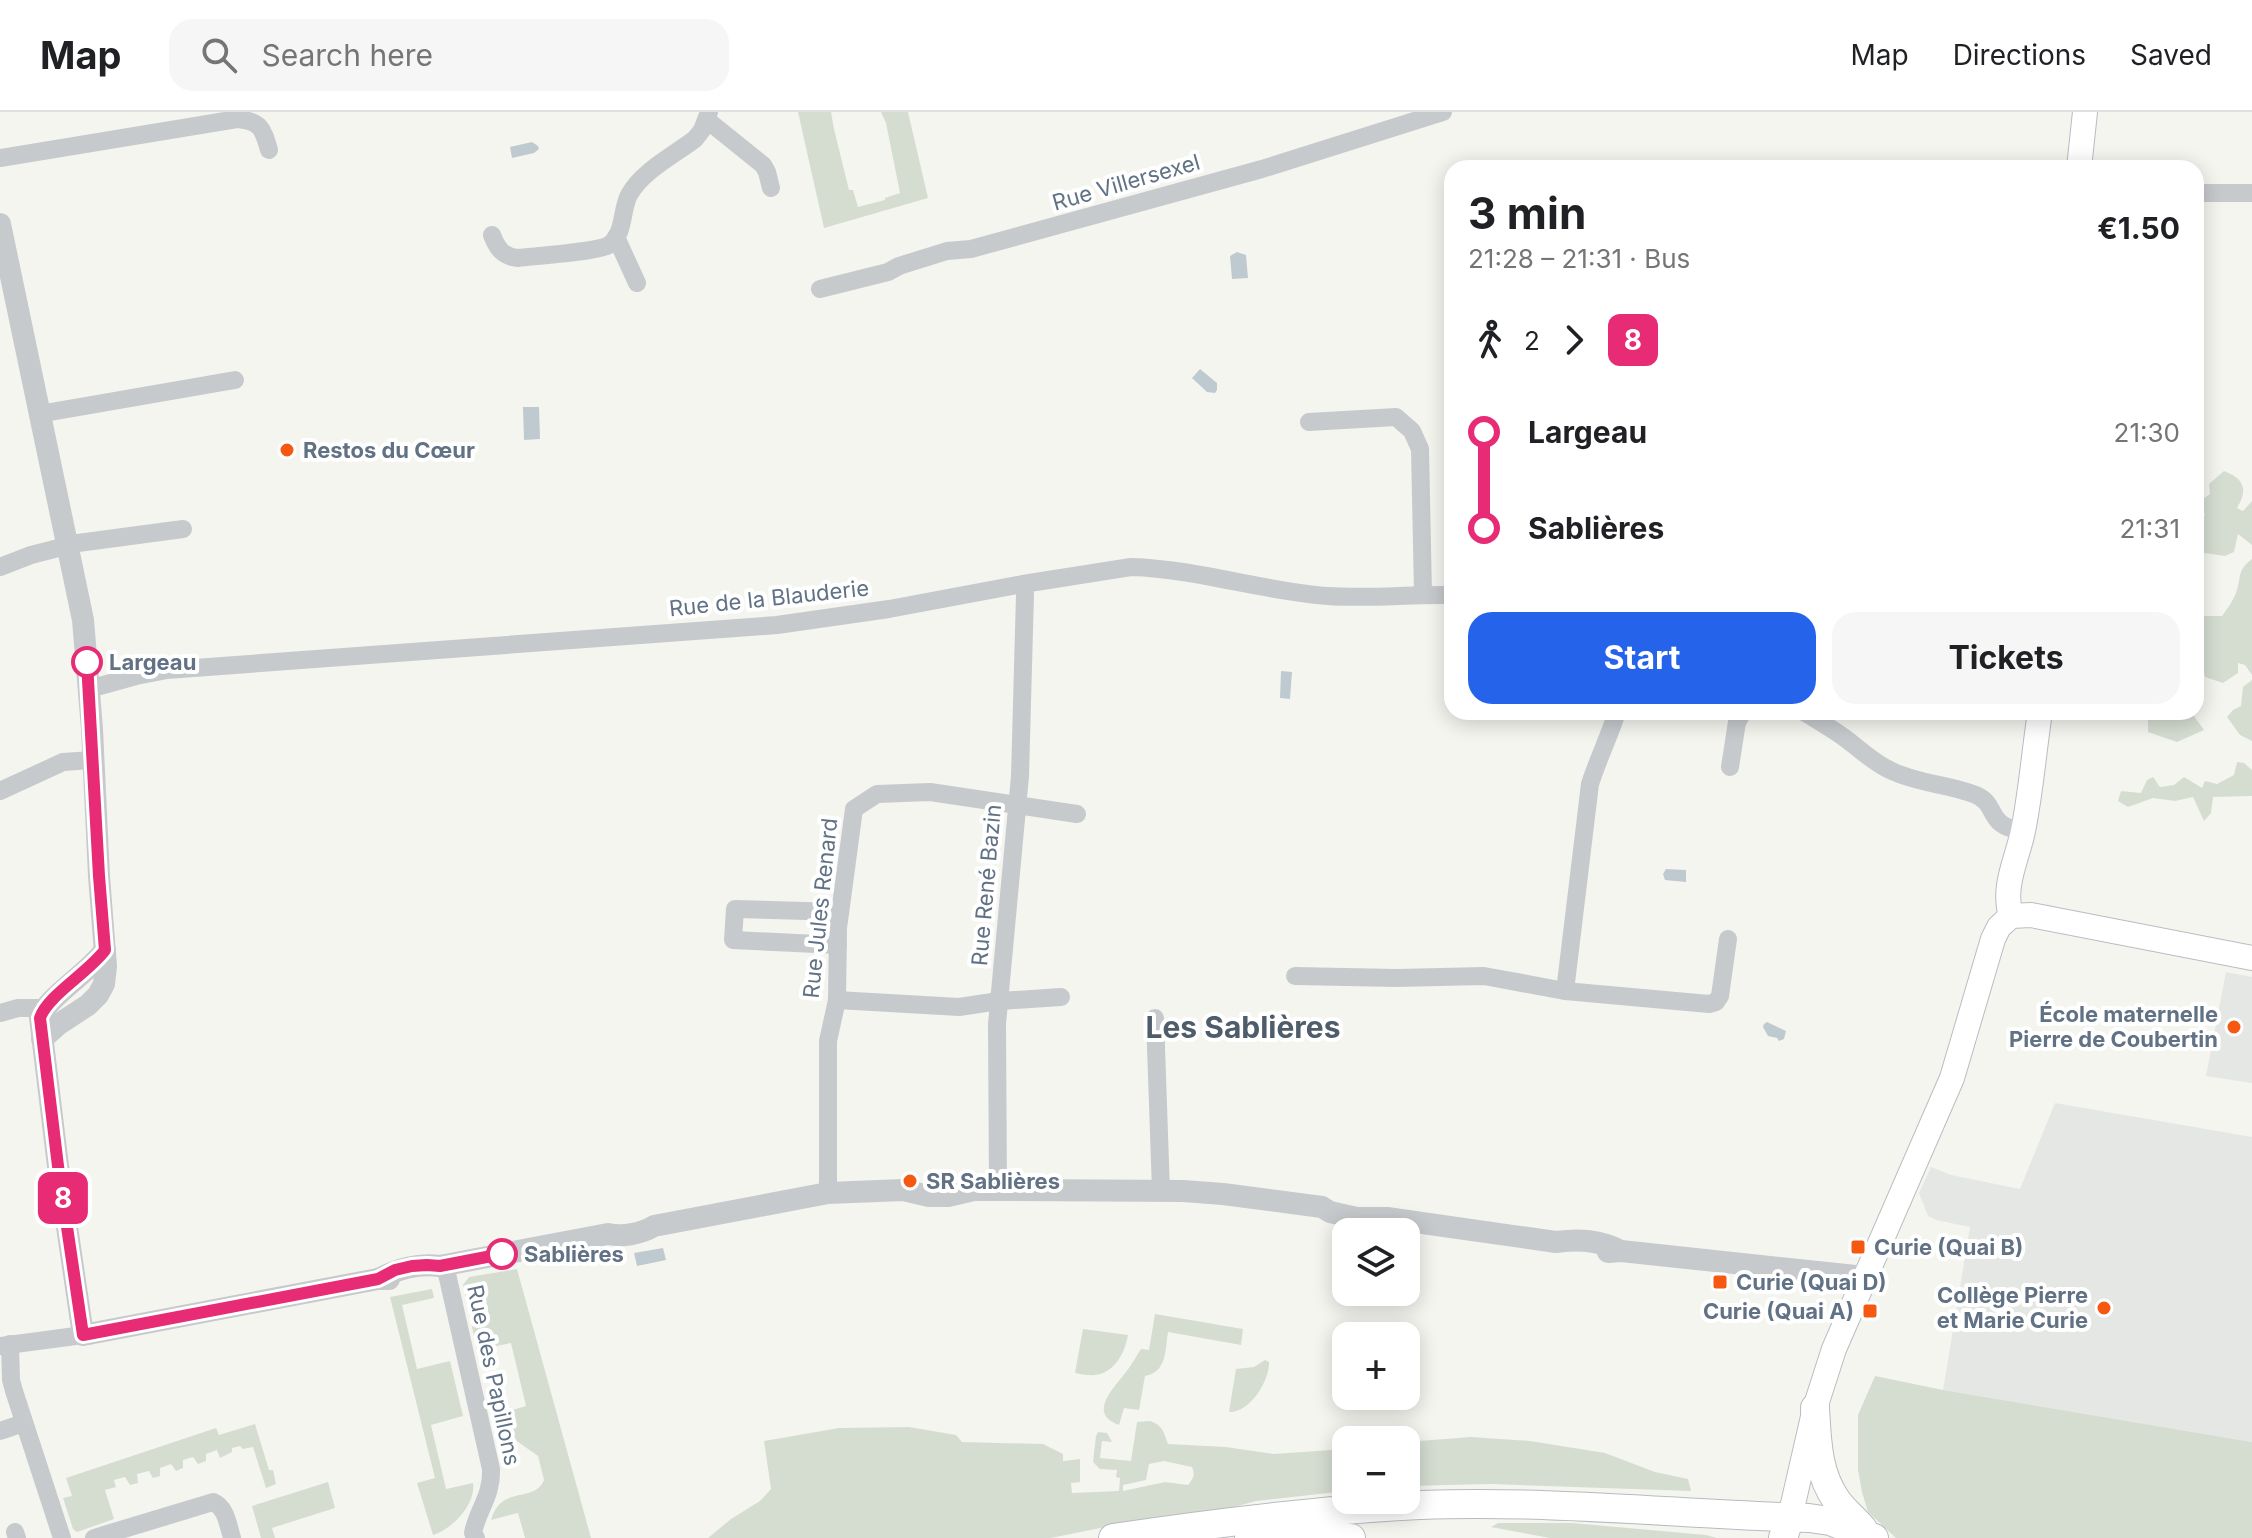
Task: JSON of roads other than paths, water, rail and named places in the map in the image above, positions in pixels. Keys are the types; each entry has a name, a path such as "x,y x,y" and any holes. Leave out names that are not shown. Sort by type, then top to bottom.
{"highway":[{"path":"1815,1408 1817,1449 1828,1484 1838,1502 1872,1537"},
{"path":"1113,1538 1237,1522 1420,1505 1556,1506 1787,1528 1830,1521 1872,1537"},
{"path":"1249,1538 1351,1538"}],"main road":[{"path":"2080,160 2085,112"},
{"path":"2011,916 2007,892 2023,831 2039,720"},
{"path":"1787,1528 1815,1408 1834,1349 1952,1078 1999,927 2011,916 2031,915 2252,958"}],"street":[{"name":"Rue Villersexel","path":"820,289 888,272 947,251 971,249 1262,169 1443,112"},
{"path":"492,235 504,255 518,258 597,249 610,244 620,230 625,205 636,185 695,139 708,116 763,165 771,188"},
{"path":"0,158 237,119 257,124 264,133 269,150"},
{"path":"2204,193 2252,193"},
{"path":"0,224 83,620 105,950 106,974 98,995 42,1039"},
{"path":"616,237 637,283"},
{"path":"39,414 235,380"},
{"path":"1309,422 1396,417 1412,431 1420,449 1423,594"},
{"path":"0,567 67,546 183,529"},
{"name":"Rue de la Blauderie","path":"89,689 167,670 681,633 834,618 1131,567 1225,578 1276,590 1328,596 1444,595"},
{"name":"Rue René Bazin","path":"998,1190 997,1024 1020,776 1023,584"},
{"path":"1565,991 1590,784 1615,720"},
{"path":"1730,767 1738,720"},
{"path":"1816,720 1888,770 1976,795 1987,803 1998,823 2012,830 2023,831"},
{"path":"0,791 63,762 92,760"},
{"name":"Rue Jules Renard","path":"828,1193 828,1041 837,1000 840,912 854,809 877,794 930,792 1077,814"},
{"path":"838,945 733,940 735,909 840,912"},
{"path":"1295,976 1484,976 1565,991 1709,1004 1716,1002 1720,996 1728,939"},
{"path":"83,1335 40,1018 43,1008 88,970 105,950"},
{"path":"837,1000 959,1007 1061,997"},
{"path":"0,1013 43,1008"},
{"path":"1155,1018 1161,1191"},
{"path":"62,1538 11,1380 5,1345 83,1335 378,1279 412,1266 443,1266 608,1234 627,1235 647,1231 654,1226 828,1193 903,1190 929,1196 948,1196 974,1190 1161,1191 1223,1194 1322,1207 1343,1203 1368,1207 1387,1218 1556,1242 1595,1241 1621,1251 1865,1277"},
{"name":"Rue des Papillons","path":"443,1266 491,1469 492,1485 470,1536"},
{"path":"0,1431 24,1423"},
{"path":"94,1538 213,1502 218,1503 224,1512 232,1538"}],"place":[{"name":"Restos du Cœur","path":"287,450"},
{"name":"Largeau","path":"87,662"},
{"name":"École maternelle Pierre de Coubertin","path":"2234,1027"},
{"name":"SR Sablières","path":"910,1181"},
{"name":"Curie (Quai B)","path":"1858,1247"},
{"name":"Sablières","path":"502,1254"},
{"name":"Curie (Quai D)","path":"1720,1282"},
{"name":"Collège Pierre et Marie Curie","path":"2104,1308"},
{"name":"Curie (Quai A)","path":"1870,1311"}],"district":[{"name":"Les Sablières","path":"1243,1028"}]}
